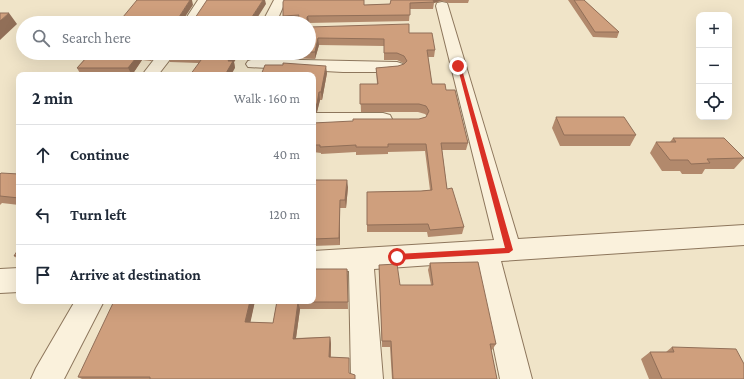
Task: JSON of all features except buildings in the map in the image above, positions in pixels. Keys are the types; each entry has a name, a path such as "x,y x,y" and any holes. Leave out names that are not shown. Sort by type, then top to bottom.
{"street":[{"path":"194,16 204,0 224,0"},
{"path":"272,16 280,0"},
{"path":"442,6 498,251 516,379"},
{"path":"152,72 162,60"},
{"path":"254,64 396,67"},
{"path":"316,119 403,119"},
{"path":"316,262 744,235"},
{"path":"361,259 367,379"},
{"path":"0,281 16,280"},
{"path":"47,379 88,304"}],"route":[{"path":"397,257 509,250 458,66"}]}
